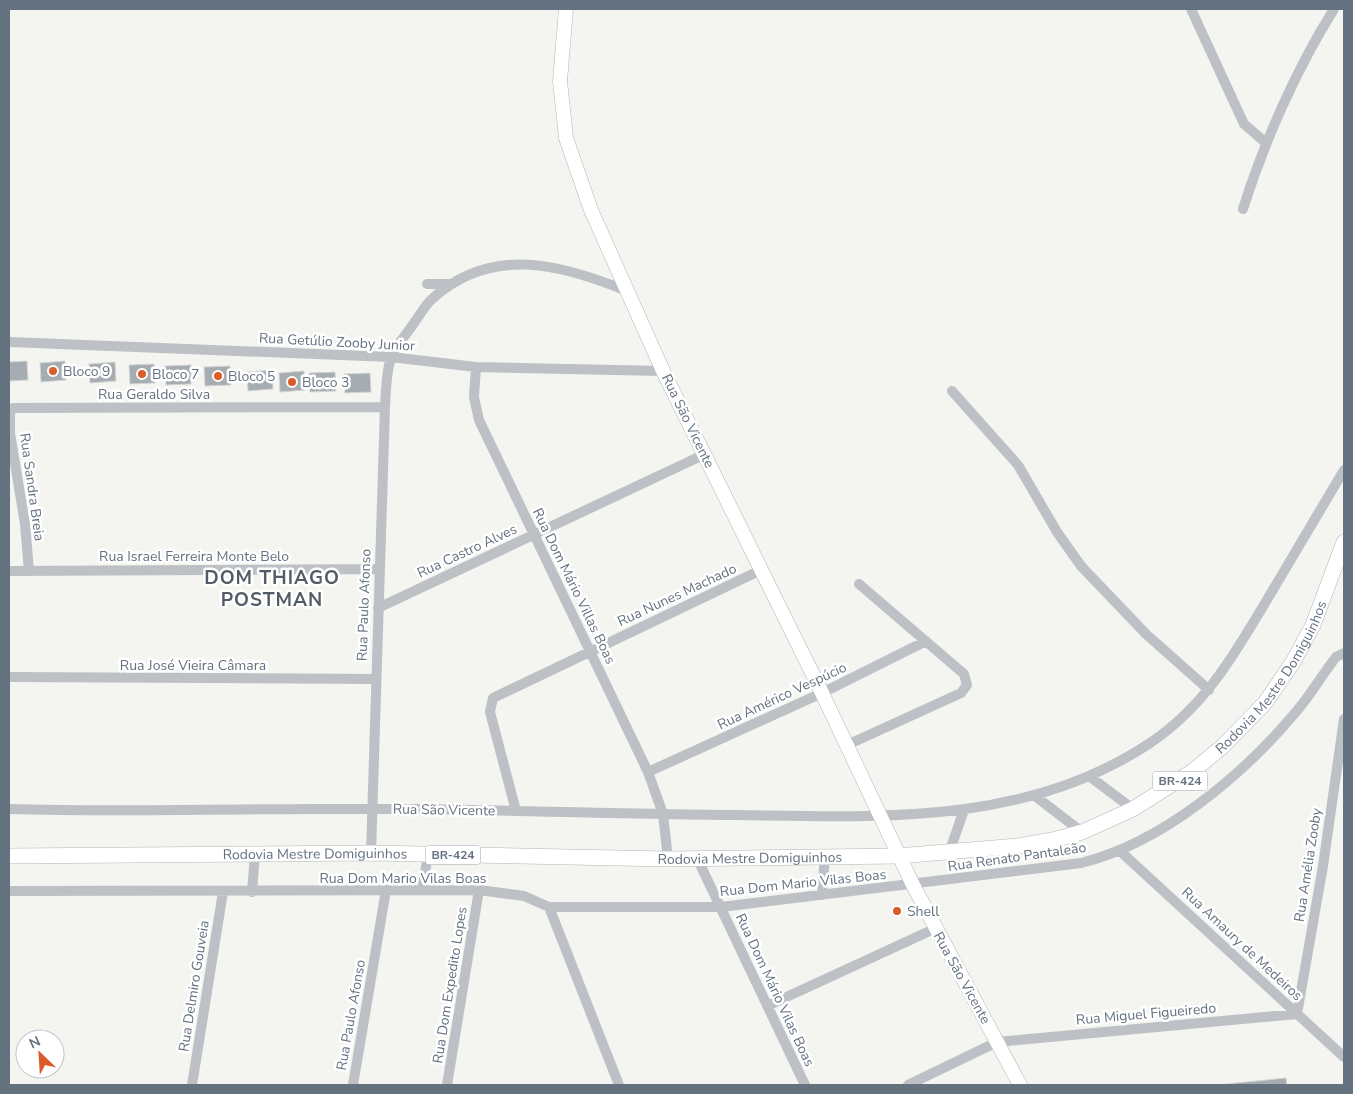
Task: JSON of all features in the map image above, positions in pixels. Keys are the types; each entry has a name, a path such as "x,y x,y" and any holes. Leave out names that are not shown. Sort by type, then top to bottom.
{"main road":[{"name":"Rodovia Mestre Domiguinhos","path":"9,856 371,853 668,858 898,856 1018,846 1082,832 1132,809 1193,772 1223,746 1265,703 1293,662 1313,625 1344,542"}],"street":[{"name":"Rua São Vicente","path":"566,9 560,80 566,138 591,210 663,371 822,693 898,856 934,929 1020,1085"},
{"path":"1191,9 1244,124 1266,143"},
{"path":"1243,209 1266,143 1334,9"},
{"path":"391,357 430,300 451,284 476,270 510,264 562,268 586,274 627,291"},
{"path":"427,284 451,284"},
{"name":"Rua Getúlio Zooby Junior","path":"9,342 391,357 476,367 663,371"},
{"name":"Rua Paulo Afonso","path":"371,853 384,407 391,357"},
{"name":"Rua Dom Mário Villas Boas","path":"476,367 474,397 479,420 532,534 591,651 648,772 663,814 668,858"},
{"path":"952,391 1018,465 1057,532 1081,566 1146,634 1209,690"},
{"name":"Rua Geraldo Silva","path":"13,408 384,407"},
{"name":"Rua Sandra Breia","path":"13,408 10,412 9,433 25,524 29,571"},
{"name":"Rua Castro Alves","path":"378,608 703,455"},
{"path":"880,815 964,810 1035,796 1089,776 1127,757 1174,726 1198,704 1243,640 1344,470"},
{"name":"Rua Israel Ferreira Monte Belo","path":"9,571 379,570"},
{"name":"Rua Nunes Machado","path":"516,811 490,712 493,698 761,570"},
{"path":"846,745 964,690 967,681 964,674 859,584"},
{"name":"Rua Américo Vespúcio","path":"648,772 822,693 926,641"},
{"name":"Rua Renato Pantaleão","path":"913,885 1072,865 1101,858 1157,832 1200,802 1254,758 1296,712 1336,657 1344,653"},
{"name":"Rua José Vieira Câmara","path":"9,677 376,680"},
{"name":"Rua Amélia Zooby","path":"1296,1014 1323,866 1344,719"},
{"path":"1089,776 1132,809"},
{"path":"1035,796 1082,832"},
{"name":"Rua São Vicente","path":"9,809 373,809 663,814 880,815"},
{"path":"949,853 964,810"},
{"name":"Rua Amaury de Medeiros","path":"1120,850 1344,1057"},
{"path":"252,892 255,854"},
{"path":"422,890 428,855"},
{"path":"822,895 825,856"},
{"name":"Rua Dom Mário Vilas Boas","path":"697,858 805,1085"},
{"name":"Rua Dom Mario Vilas Boas","path":"9,891 252,892 479,890 524,896 549,907 721,907 913,885"},
{"name":"Rua Paulo Afonso","path":"353,1085 386,890"},
{"name":"Rua Dom Expedito Lopes","path":"448,1085 479,890"},
{"name":"Rua Delmiro Gouveia","path":"192,1085 224,892"},
{"path":"549,907 619,1085"},
{"path":"767,1006 934,929"},
{"name":"Rua Miguel Figueiredo","path":"998,1042 1296,1014"},
{"path":"908,1085 998,1042"}],"building":[{"path":"27,361 28,380 9,381 9,362"},
{"name":"Bloco 9","path":"65,361 66,380 41,382 40,363"},
{"path":"115,362 116,381 90,383 89,364"},
{"name":"Bloco 7","path":"154,364 155,383 130,384 129,365"},
{"path":"191,365 191,384 166,385 165,366"},
{"name":"Bloco 5","path":"230,366 231,385 205,386 204,367"},
{"path":"272,370 273,389 248,391 247,372"},
{"name":"Bloco 3","path":"304,371 305,390 280,392 279,373"},
{"path":"335,372 336,391 310,392 309,373"},
{"path":"370,373 371,392 345,393 344,374"},
{"path":"1286,1078 1287,1085 1216,1085"}],"place":[{"name":"Bloco 9","path":"53,371"},
{"name":"Bloco 7","path":"142,374"},
{"name":"Bloco 5","path":"218,376"},
{"name":"Bloco 3","path":"292,382"},
{"name":"Shell","path":"897,911"}],"district":[{"name":"DOM THIAGO POSTMAN","path":"272,589"}]}
